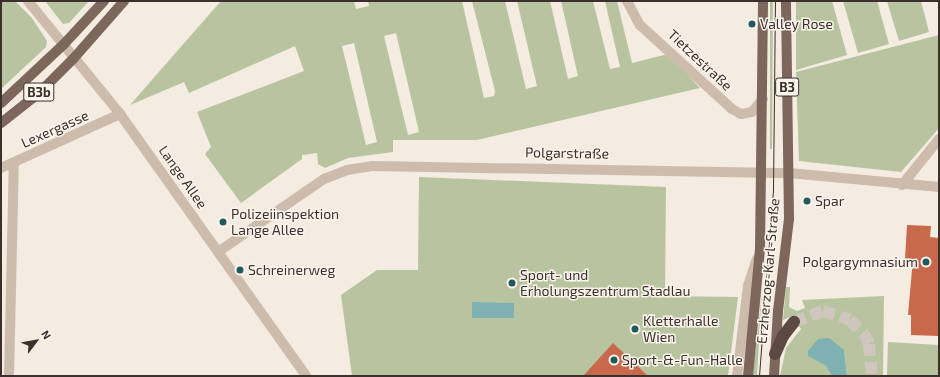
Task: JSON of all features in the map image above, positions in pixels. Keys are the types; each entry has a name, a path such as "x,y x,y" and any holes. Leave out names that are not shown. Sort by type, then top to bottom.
{"highway":[{"path":"775,354 783,336 794,322"}],"main road":[{"name":"B3b","path":"1,103 64,44 104,1"},
{"name":"B3b","path":"1,123 39,93 74,58 124,1"},
{"name":"Erzherzog-Karl-Straße","path":"748,376 760,249 764,99 763,1"},
{"name":"Erzherzog-Karl-Straße","path":"774,376 778,312 787,248 789,172 786,1"}],"street":[{"name":"Lange Allee","path":"28,1 120,114 306,376"},
{"name":"Tietzestraße","path":"626,1 640,25 732,109 741,114 752,112 764,99"},
{"name":"Lexergasse","path":"1,168 120,114"},
{"path":"902,185 939,139"},
{"path":"9,376 14,163"},
{"name":"Polgarstraße","path":"218,252 324,179 347,170 372,166 470,165 789,172 902,185 939,187"},
{"name":"Erzherzog-Karl-Straße","path":"737,376 748,286 760,249"}],"green space":[{"path":"1,1 15,1 32,18 47,41 46,47 1,89"},
{"path":"45,1 89,1 69,23 63,24"},
{"path":"221,1 354,1 356,9 369,6 368,1 462,1 484,98 494,96 495,91 472,1 505,1 526,89 537,86 517,1 550,1 568,79 578,76 561,1 593,1 610,69 620,67 605,1 617,1 632,63 668,54 700,88 477,140 393,140 393,152 348,158 325,168 318,164 317,153 302,155 302,159 241,203 205,154 211,147 197,112 304,71 295,46 189,93 184,82 130,105","holes":["396,33 419,132 408,135 384,36","354,43 377,142 366,145 342,46"]},
{"path":"770,1 773,1 772,149 770,149"},
{"path":"796,1 832,1 847,55 796,70"},
{"path":"843,1 877,1 889,44 858,53"},
{"path":"887,1 921,1 929,32 899,41"},
{"path":"939,35 939,128 901,172 799,161 796,72"},
{"name":"Sport- und Erholungszentrum Stadlau","path":"419,177 666,187 665,296 738,297 728,376 352,376 341,295 377,270 418,270"},
{"path":"786,287 790,287 789,307 797,311 805,308 802,300 884,296 883,376 847,376 844,350 825,365 832,376 780,376 786,348 801,329 792,316 783,320"},
{"path":"762,290 757,376 752,376 759,322"},
{"path":"888,342 939,345 939,376 887,376"}],"water":[{"path":"472,302 514,303 514,318 472,318"},
{"path":"829,338 844,350 847,376 832,376 825,365 808,356 808,351 818,339"}],"building":[{"name":"Polgargymnasium","path":"907,225 931,226 930,237 939,238 939,336 911,335 911,315 908,315 913,259 905,259"},
{"name":"Sport-&-Fun-Halle","path":"613,343 648,376 583,376"}],"tunnel":[{"path":"794,322 823,311 850,320 864,334 869,344 872,376"}],"tram line":[{"path":"759,376 773,190 775,1"}],"place":[{"name":"Valley Rose","path":"752,24"},
{"name":"Spar","path":"807,201"},
{"name":"Polizeiinspektion Lange Allee","path":"223,222"},
{"name":"Polgargymnasium","path":"926,262"},
{"name":"Schreinerweg","path":"240,270"},
{"name":"Sport- und Erholungszentrum Stadlau","path":"512,283"},
{"name":"Kletterhalle Wien","path":"635,329"},
{"name":"Sport-&-Fun-Halle","path":"614,360"}]}
